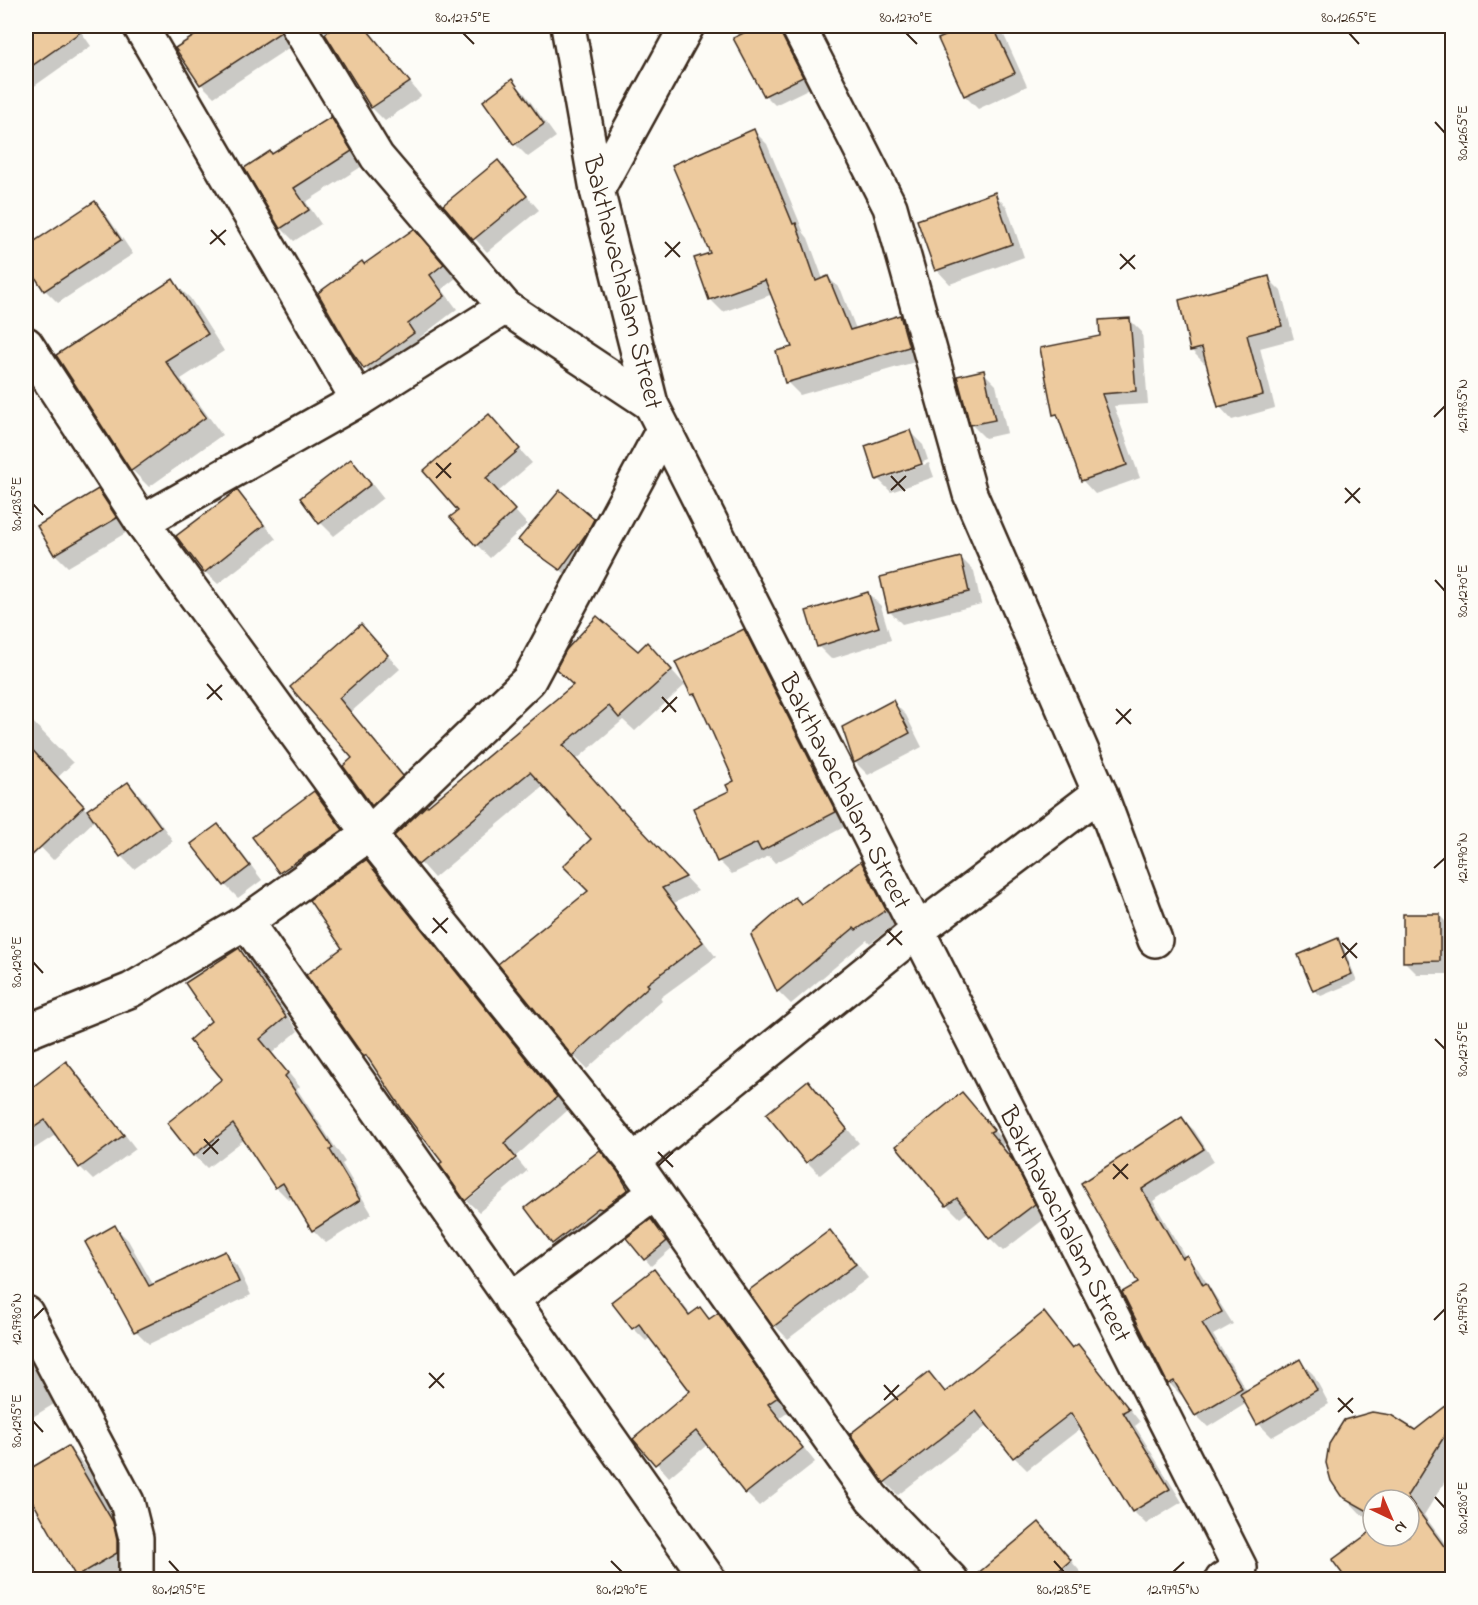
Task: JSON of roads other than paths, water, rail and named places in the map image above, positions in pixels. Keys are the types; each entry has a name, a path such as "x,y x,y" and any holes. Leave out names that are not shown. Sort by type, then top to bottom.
{"street":[{"path":"140,26 358,400"},
{"path":"26,1032 131,990 246,922 369,834 529,680 657,417 505,307 377,157 298,26"},
{"name":"Bakthavachalam Street","path":"568,26 597,190 657,417 1239,1576"},
{"path":"597,190 687,26"},
{"path":"798,26 890,207 970,494 1100,793 1155,940"},
{"path":"142,522 358,400 505,307"},
{"path":"26,344 142,522 369,834 633,1161 872,1498 951,1580"},
{"path":"633,1161 917,931 1100,793"},
{"path":"246,922 709,1580"},
{"path":"511,1300 655,1192"},
{"path":"26,1313 127,1502 136,1538 136,1580"}]}
